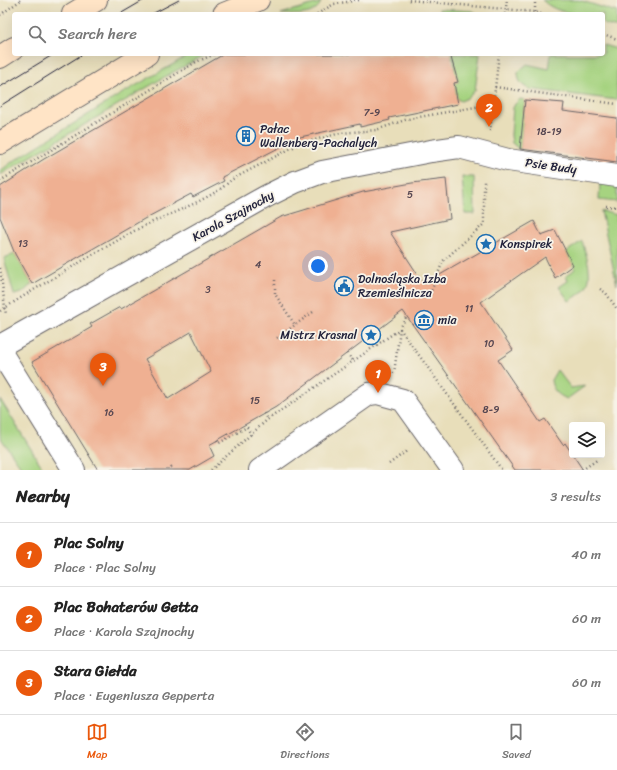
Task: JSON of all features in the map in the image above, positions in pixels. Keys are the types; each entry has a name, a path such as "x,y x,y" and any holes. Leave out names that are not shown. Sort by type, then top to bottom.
{"main road":[{"path":"76,12 96,0"},
{"path":"229,12 258,0"},
{"path":"0,57 12,49"},
{"path":"0,143 143,56"}],"street":[{"name":"Karola Szajnochy","path":"0,346 267,196 295,182 322,172 431,151 459,147 486,154"},
{"name":"Psie Budy","path":"486,154 508,160 617,176"},
{"path":"0,351 74,470"},
{"path":"260,470 369,394 377,393 403,400 453,470"}],"path":[{"path":"0,15 21,0"},
{"path":"320,12 334,4 359,0"},
{"path":"410,0 535,12 535,0"},
{"path":"505,9 507,0"},
{"path":"605,35 617,39"},
{"path":"0,181 196,62 210,56"},
{"path":"486,154 489,144 499,56"},
{"path":"495,87 617,104"},
{"path":"430,294 443,261 484,224 484,176"},
{"path":"606,206 617,207"},
{"path":"276,280 275,294 295,325"},
{"path":"600,289 606,293 617,309"},
{"path":"277,338 313,312"},
{"path":"394,376 400,329 408,315"},
{"path":"347,353 354,362"},
{"path":"264,413 267,420"},
{"path":"217,440 219,443 247,427 251,435"},
{"path":"390,464 412,447"},
{"path":"582,470 597,460"}],"green space":[{"path":"542,0 579,0 617,12 617,28 605,25 605,12 567,12 549,5"},
{"path":"321,2 318,7 312,12 288,12"},
{"path":"439,9 475,12 440,12"},
{"path":"605,46 617,49 617,100 529,89 519,80 518,72 527,64 549,69 551,56 605,56"},
{"path":"188,56 203,56 168,75 0,175 0,171 12,162 121,94"},
{"path":"451,56 480,56 475,90 469,97 461,101 457,99 454,83 458,82 455,75 454,59 452,59"},
{"path":"520,99 525,100 520,150 512,143 511,135 513,108"},
{"path":"462,177 474,177 475,214 465,214"},
{"path":"600,183 617,185 617,202 599,200"},
{"path":"601,211 617,215 617,285"},
{"path":"582,241 589,266 589,279 584,290 569,301 559,287 568,281 566,276 575,269 566,252"},
{"path":"15,254 32,284 22,293 14,295 4,258"},
{"path":"557,370 571,388 585,386 567,399 558,394 553,387 551,380"},
{"path":"0,399 44,470 23,470 0,437"}],"building":[{"path":"221,56 451,56 458,82 454,83 458,104 389,118 390,120 360,127 360,124 300,137 222,177 224,181 193,197 191,194 144,219 32,284 15,254 0,217 0,187 44,159"},
{"path":"525,100 564,103 563,111 617,118 617,162 520,149"},
{"path":"446,179 450,219 390,232 424,284 534,221 541,235 555,230 573,265 555,278 545,257 481,302 513,350 498,360 540,422 545,419 563,445 565,443 569,449 569,458 575,458 583,470 515,470 403,311 276,407 209,445 214,456 190,470 98,470 32,362 92,327 90,324 120,307 121,309 281,217 363,192 412,183","holes":["191,332 211,372 168,399 145,359"]}],"tram line":[{"path":"123,12 144,0"},
{"path":"156,12 179,0"},
{"path":"0,87 51,56"},
{"path":"0,106 80,56"}],"place":[{"name":"Plac Bohaterów Getta","path":"489,127"},
{"name":"Pałac Wallenberg-Pachalych","path":"246,136"},
{"name":"Konspirek","path":"486,244"},
{"name":"Dolnośląska Izba Rzemieślnicza","path":"344,286"},
{"name":"mia","path":"424,320"},
{"name":"Mistrz Krasnal","path":"371,335"},
{"name":"Stara Giełda","path":"103,386"},
{"name":"Plac Solny","path":"378,393"}]}
